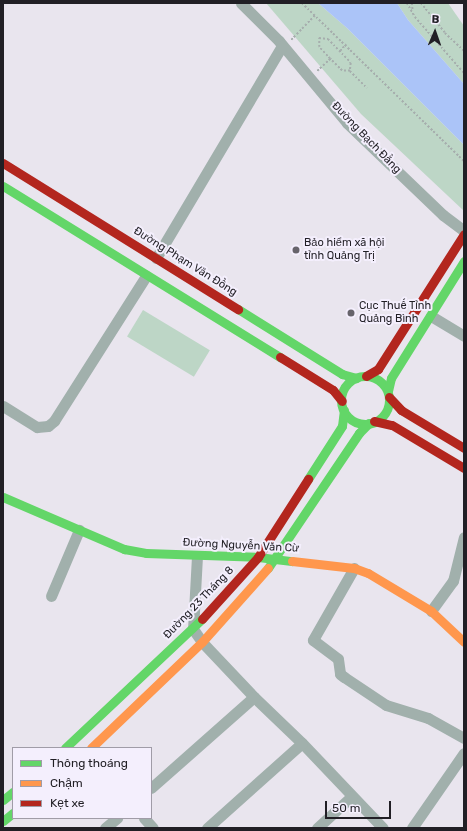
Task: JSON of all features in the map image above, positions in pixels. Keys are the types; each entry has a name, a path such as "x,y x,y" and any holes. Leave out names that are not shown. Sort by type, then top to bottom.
{"street":[{"name":"Đường Bạch Đằng","path":"241,3 282,46 348,123 443,215 464,231"},
{"path":"3,406 37,426 48,426 54,421 146,276 282,46"},
{"name":"Đường Phạm Văn Đồng","path":"3,163 342,374 356,378"},
{"path":"3,186 146,276 333,390 342,401"},
{"path":"464,234 378,369 366,376 356,378 345,387 342,401 344,410 357,422 372,422 392,425 464,468"},
{"path":"92,747 202,642 275,559 359,433 372,422 384,415 388,408 388,383 464,261"},
{"path":"431,316 464,336"},
{"path":"366,376 379,380 401,410 464,448"},
{"name":"Đường 23 Tháng 8","path":"66,747 193,629 258,557 342,426 344,410"},
{"name":"Đường Nguyễn Văn Cừ","path":"3,497 124,549 146,553 258,557 354,568 393,586 431,611 461,635"},
{"path":"51,596 79,530"},
{"path":"431,611 453,581 464,537"},
{"path":"197,556 193,629 202,642 254,697 302,743 383,828"},
{"path":"354,568 313,640 338,659 340,674 386,705 428,718 464,738"},
{"path":"152,787 254,697"},
{"path":"207,828 302,743"},
{"path":"412,828 464,753"},
{"path":"3,800 12,793"},
{"path":"317,828 352,796"},
{"path":"3,822 12,814"},
{"path":"105,828 116,819"},
{"path":"145,819 153,828"}],"path":[{"path":"302,3 346,44 464,161"},
{"path":"407,3 414,14 464,73"},
{"path":"412,3 414,14"},
{"path":"421,3 445,33 464,51"},
{"path":"282,46 295,38 315,15"},
{"path":"350,71 351,63 340,51 328,39 319,38 319,47 330,59 342,71 350,71 367,88"},
{"path":"340,51 346,44"},
{"path":"309,77 330,59"}],"green space":[{"path":"266,3 318,3 347,28 464,145 464,211 361,114"},
{"path":"397,3 448,3 464,26 464,84 408,20"},
{"path":"143,310 210,350 194,377 127,337"}],"water":[{"path":"318,3 397,3 408,20 464,84 464,145 347,28"}],"traffic: fast":[{"path":"3,186 280,357"},
{"path":"388,391 391,378 464,261"},
{"path":"238,309 342,374 356,378"},
{"path":"365,376 374,378 382,383 387,391 389,400 387,409 382,417 374,422 365,424 356,422 348,417 343,409 341,400 343,391 348,383 356,378 365,376"},
{"path":"308,479 342,426 344,410"},
{"path":"268,568 359,433 369,423"},
{"path":"3,497 124,549 146,553 258,557 292,561"},
{"path":"66,747 202,619"},
{"path":"3,800 12,793"},
{"path":"3,821 12,814"}],"traffic: slow":[{"path":"292,561 354,568 368,573 431,611 464,642"},
{"path":"92,747 202,642 268,568"}],"traffic: jam":[{"path":"3,163 238,309"},
{"path":"366,376 378,369 464,234"},
{"path":"280,357 333,390 342,401"},
{"path":"389,397 401,410 464,448"},
{"path":"374,421 392,425 464,468"},
{"path":"202,619 258,557 308,479"}],"place":[{"name":"Bảo hiểm xã hội tỉnh Quảng Trị","path":"296,250"},
{"name":"Cục Thuế Tỉnh Quảng Bình","path":"351,313"}]}
